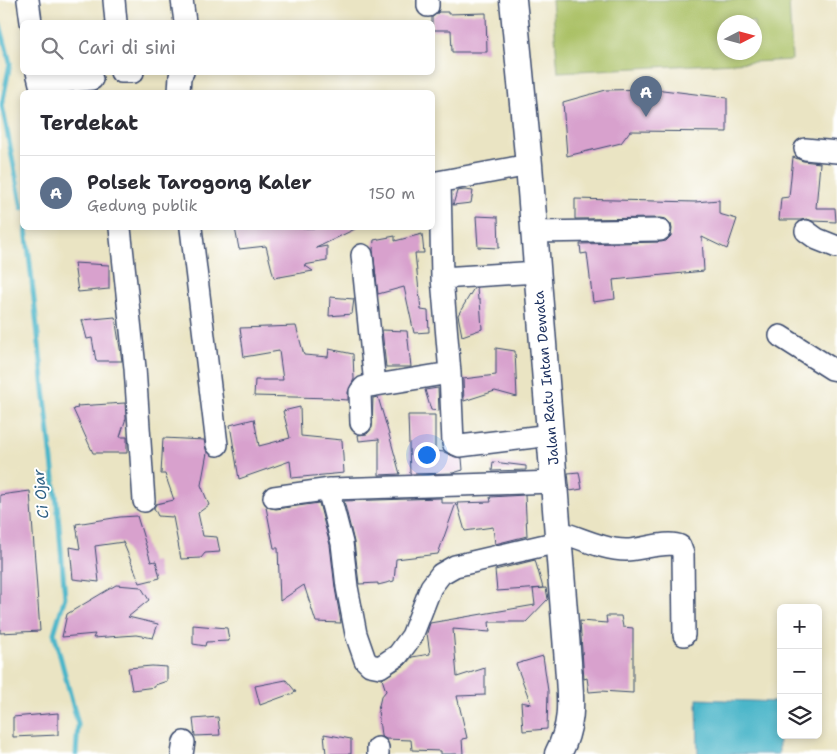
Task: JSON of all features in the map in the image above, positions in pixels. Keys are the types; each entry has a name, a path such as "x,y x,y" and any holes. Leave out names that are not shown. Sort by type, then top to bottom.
{"street":[{"path":"28,0 31,20"},
{"path":"114,0 116,20"},
{"path":"182,0 185,20"},
{"name":"Jalan Ratu Intan Dewata","path":"513,0 529,165 536,272 551,435 570,702 570,724 558,754"},
{"path":"38,75 40,84 108,75"},
{"path":"179,90 181,75"},
{"path":"805,149 837,152"},
{"path":"529,165 436,182 450,373 451,437 453,443 456,446 460,446 551,435"},
{"path":"120,230 135,368 144,502"},
{"path":"191,230 217,445"},
{"path":"534,232 660,230"},
{"path":"806,230 817,239 837,247"},
{"path":"362,255 375,385"},
{"path":"442,278 536,272"},
{"path":"780,336 832,369 837,370"},
{"path":"361,423 360,392 364,387 450,373"},
{"path":"274,497 328,489 554,482"},
{"path":"328,489 342,544 347,587 356,634 364,660 374,667 380,667 398,655 412,636 430,587 441,574 455,566 558,536 611,549 626,550 673,544 680,546 683,554 684,635"}],"green space":[{"path":"552,0 789,0 792,60 558,72"}],"water":[{"path":"697,699 777,702 779,754 698,754"}],"building":[{"path":"439,12 448,12 448,14 486,13 487,52 452,52 451,30 435,30 435,20 432,20 432,17"},
{"path":"655,89 727,98 727,132 630,131 621,143 567,156 563,102 606,90"},
{"path":"793,157 803,161 820,163 816,208 835,208 836,222 807,219 779,220 781,198 789,197"},
{"path":"457,191 473,191 471,203 453,205"},
{"path":"575,199 695,202 719,200 719,214 737,219 727,249 702,237 704,271 613,280 615,299 593,302 587,253 581,254 580,244 661,242 666,241 671,236 672,229 671,224 666,219 660,218 575,219"},
{"path":"476,216 498,217 499,248 478,247"},
{"path":"235,230 353,230 316,248 327,246 327,261 304,265 313,271 274,278 266,246 239,249"},
{"path":"422,234 424,253 415,253 421,310 428,311 429,332 414,333 404,287 378,294 373,250 374,240 395,236 395,241"},
{"path":"74,263 109,265 109,289 78,292"},
{"path":"474,288 477,288 478,300 480,300 482,329 462,336 458,315"},
{"path":"330,297 354,299 352,314 329,316"},
{"path":"115,317 122,361 96,361 92,338 87,339 82,320"},
{"path":"296,326 304,355 328,357 329,349 353,354 354,379 348,392 348,400 254,396 255,380 283,380 279,351 244,357 240,328"},
{"path":"382,330 407,331 411,367 386,367"},
{"path":"496,348 515,351 517,397 495,391 464,401 463,379 496,375"},
{"path":"438,388 439,411 431,410 425,390"},
{"path":"378,397 400,474 379,475 379,439 359,441 358,435 367,434 372,428 373,398"},
{"path":"125,403 126,418 120,437 127,437 127,453 93,453 73,409 78,408 77,406"},
{"path":"300,407 301,436 342,440 344,473 292,478 290,461 239,479 230,425 254,419 259,446 290,438 283,411"},
{"path":"408,415 435,415 435,451 462,458 463,470 453,473 410,474"},
{"path":"163,438 204,440 207,453 201,485 209,505 198,513 203,536 217,537 220,552 205,553 201,558 181,559 173,517 158,516 154,508 156,504 174,500 165,474 161,474"},
{"path":"493,462 526,466 526,470 492,471"},
{"path":"579,472 582,489 570,491 568,473"},
{"path":"30,491 40,631 0,633 0,495"},
{"path":"525,495 527,536 495,544 493,527 465,531 457,503 491,502 490,497"},
{"path":"441,498 441,503 456,503 438,554 396,559 394,581 378,585 378,583 359,584 354,542 344,501"},
{"path":"319,503 330,545 341,623 316,622 304,585 280,601 278,548 274,548 266,507 276,509"},
{"path":"137,516 151,562 156,561 160,578 140,583 123,542 95,546 99,582 73,579 70,547 80,549 76,524"},
{"path":"535,560 543,588 497,591 495,570"},
{"path":"116,585 141,587 149,600 128,617 158,624 153,638 136,635 93,638 95,634 62,637 67,614"},
{"path":"546,588 548,599 526,622 489,622 490,632 453,629 457,677 485,668 485,695 457,696 467,738 462,739 463,754 441,754 441,751 412,750 411,740 386,739 381,736 378,710 381,697 386,691 382,679 405,665 412,657 430,654 427,633 430,623 535,605 533,589"},
{"path":"606,616 621,616 623,627 633,628 633,693 589,692 587,678 584,679 580,621 607,623"},
{"path":"193,625 227,628 229,641 206,642 205,646 193,644"},
{"path":"543,656 548,691 547,729 523,731 521,702 531,704 516,664"},
{"path":"167,667 167,681 155,685 155,687 132,690 128,668"},
{"path":"286,680 296,692 260,705 255,686"},
{"path":"58,713 58,735 13,737 13,717"},
{"path":"218,717 220,735 195,736 193,719"},
{"path":"324,734 351,739 351,754 326,754"}],"waterway":[{"name":"Ci Ojar","path":"0,24 10,63 2,105 20,198"},
{"name":"Ci Ojar","path":"26,230 58,514 65,597 54,633 78,724 76,754"}],"place":[{"name":"Polsek Tarogong Kaler","path":"646,117"}]}
